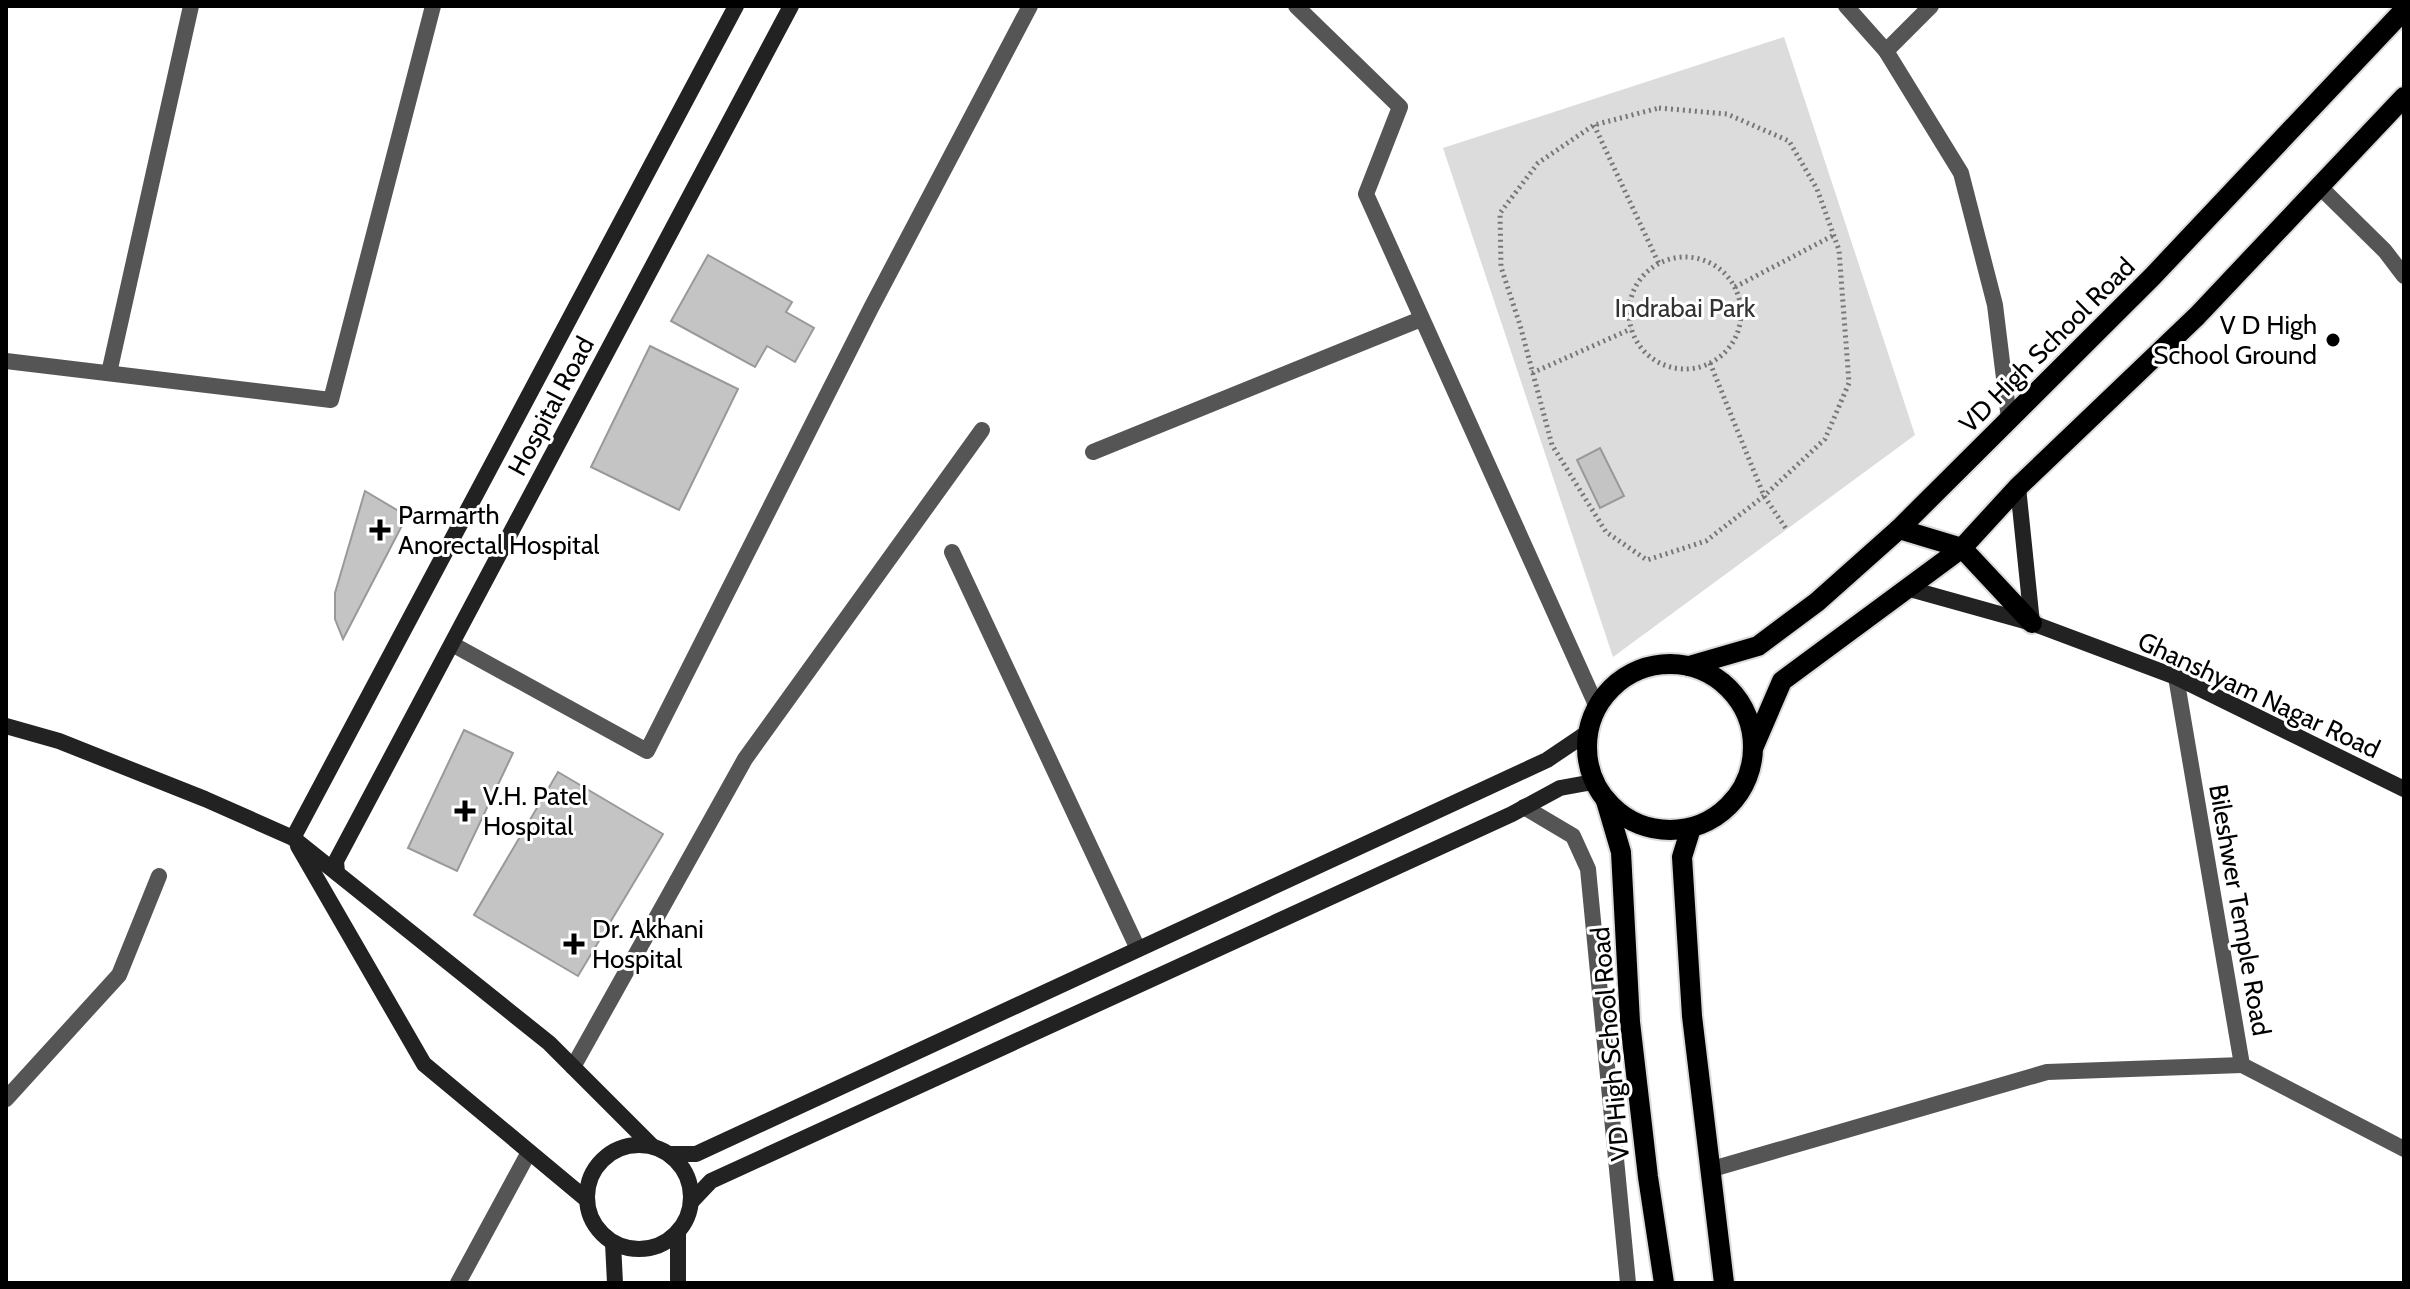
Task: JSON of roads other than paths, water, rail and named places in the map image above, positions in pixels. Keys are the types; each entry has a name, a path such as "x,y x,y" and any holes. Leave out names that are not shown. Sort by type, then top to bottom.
{"main road":[{"name":"VD High School Road","path":"1689,666 1758,646 1817,602 1899,529 2153,276 2404,10"},
{"path":"1754,746 1749,719 1735,694 1715,677 1689,666 1662,664 1636,671 1613,686 1597,707 1587,733 1587,759 1593,782 1606,801 1624,817 1645,827 1667,831 1691,828 1716,817 1737,798 1749,774 1754,746 1782,681 1962,548 2018,487 2197,316 2404,97"},
{"path":"1899,529 1962,548 2032,623"},
{"name":"VD High School Road","path":"1606,801 1621,852 1630,1022 1664,1283"},
{"path":"1691,828 1682,857 1692,1016 1724,1283"}],"street":[{"path":"109,373 191,6"},
{"path":"6,361 331,400 433,6"},
{"name":"Hospital Road","path":"293,838 736,6"},
{"name":"Hospital Road","path":"337,873 336,861 791,6"},
{"path":"452,644 647,751 871,308 1030,6"},
{"path":"1296,6 1400,107 1366,194 1597,707"},
{"path":"1846,6 1886,51 1961,173 1995,305 2009,419"},
{"path":"1886,51 1931,6"},
{"path":"2319,186 2385,251 2404,276"},
{"path":"1093,452 1421,319"},
{"path":"573,1067 745,759 982,430"},
{"path":"2018,487 2032,623"},
{"path":"952,552 1138,949"},
{"name":"Ghanshyam Nagar Road","path":"1910,589 2032,623 2176,677 2404,789"},
{"name":"Bileshwer Temple Road","path":"2176,677 2242,1065 2404,1149"},
{"path":"6,726 59,741 293,838 549,1043 652,1146 669,1154 683,1168 690,1183 692,1201 688,1218 678,1233 664,1244 647,1249 629,1249 613,1243 599,1231 590,1216 586,1199 589,1180 599,1163 614,1151 632,1145 652,1146"},
{"path":"669,1154 696,1154 1547,760 1587,733"},
{"path":"692,1201 711,1181 1560,788 1593,782"},
{"path":"1524,807 1573,836 1588,869 1628,1283"},
{"path":"293,838 424,1064 586,1199"},
{"path":"6,1099 119,975 159,876"},
{"path":"1709,1170 2047,1072 2242,1065"},
{"path":"458,1283 529,1152"},
{"path":"678,1233 678,1283"},
{"path":"613,1243 615,1283"}],"place":[{"name":"V D High School Ground","path":"2333,340"},
{"name":"Parmarth Anorectal Hospital","path":"380,530"},
{"name":"V.H. Patel Hospital","path":"465,811"},
{"name":"Dr. Akhani Hospital","path":"574,944"}],"park label":[{"name":"Indrabai Park","path":"1685,308"}]}
